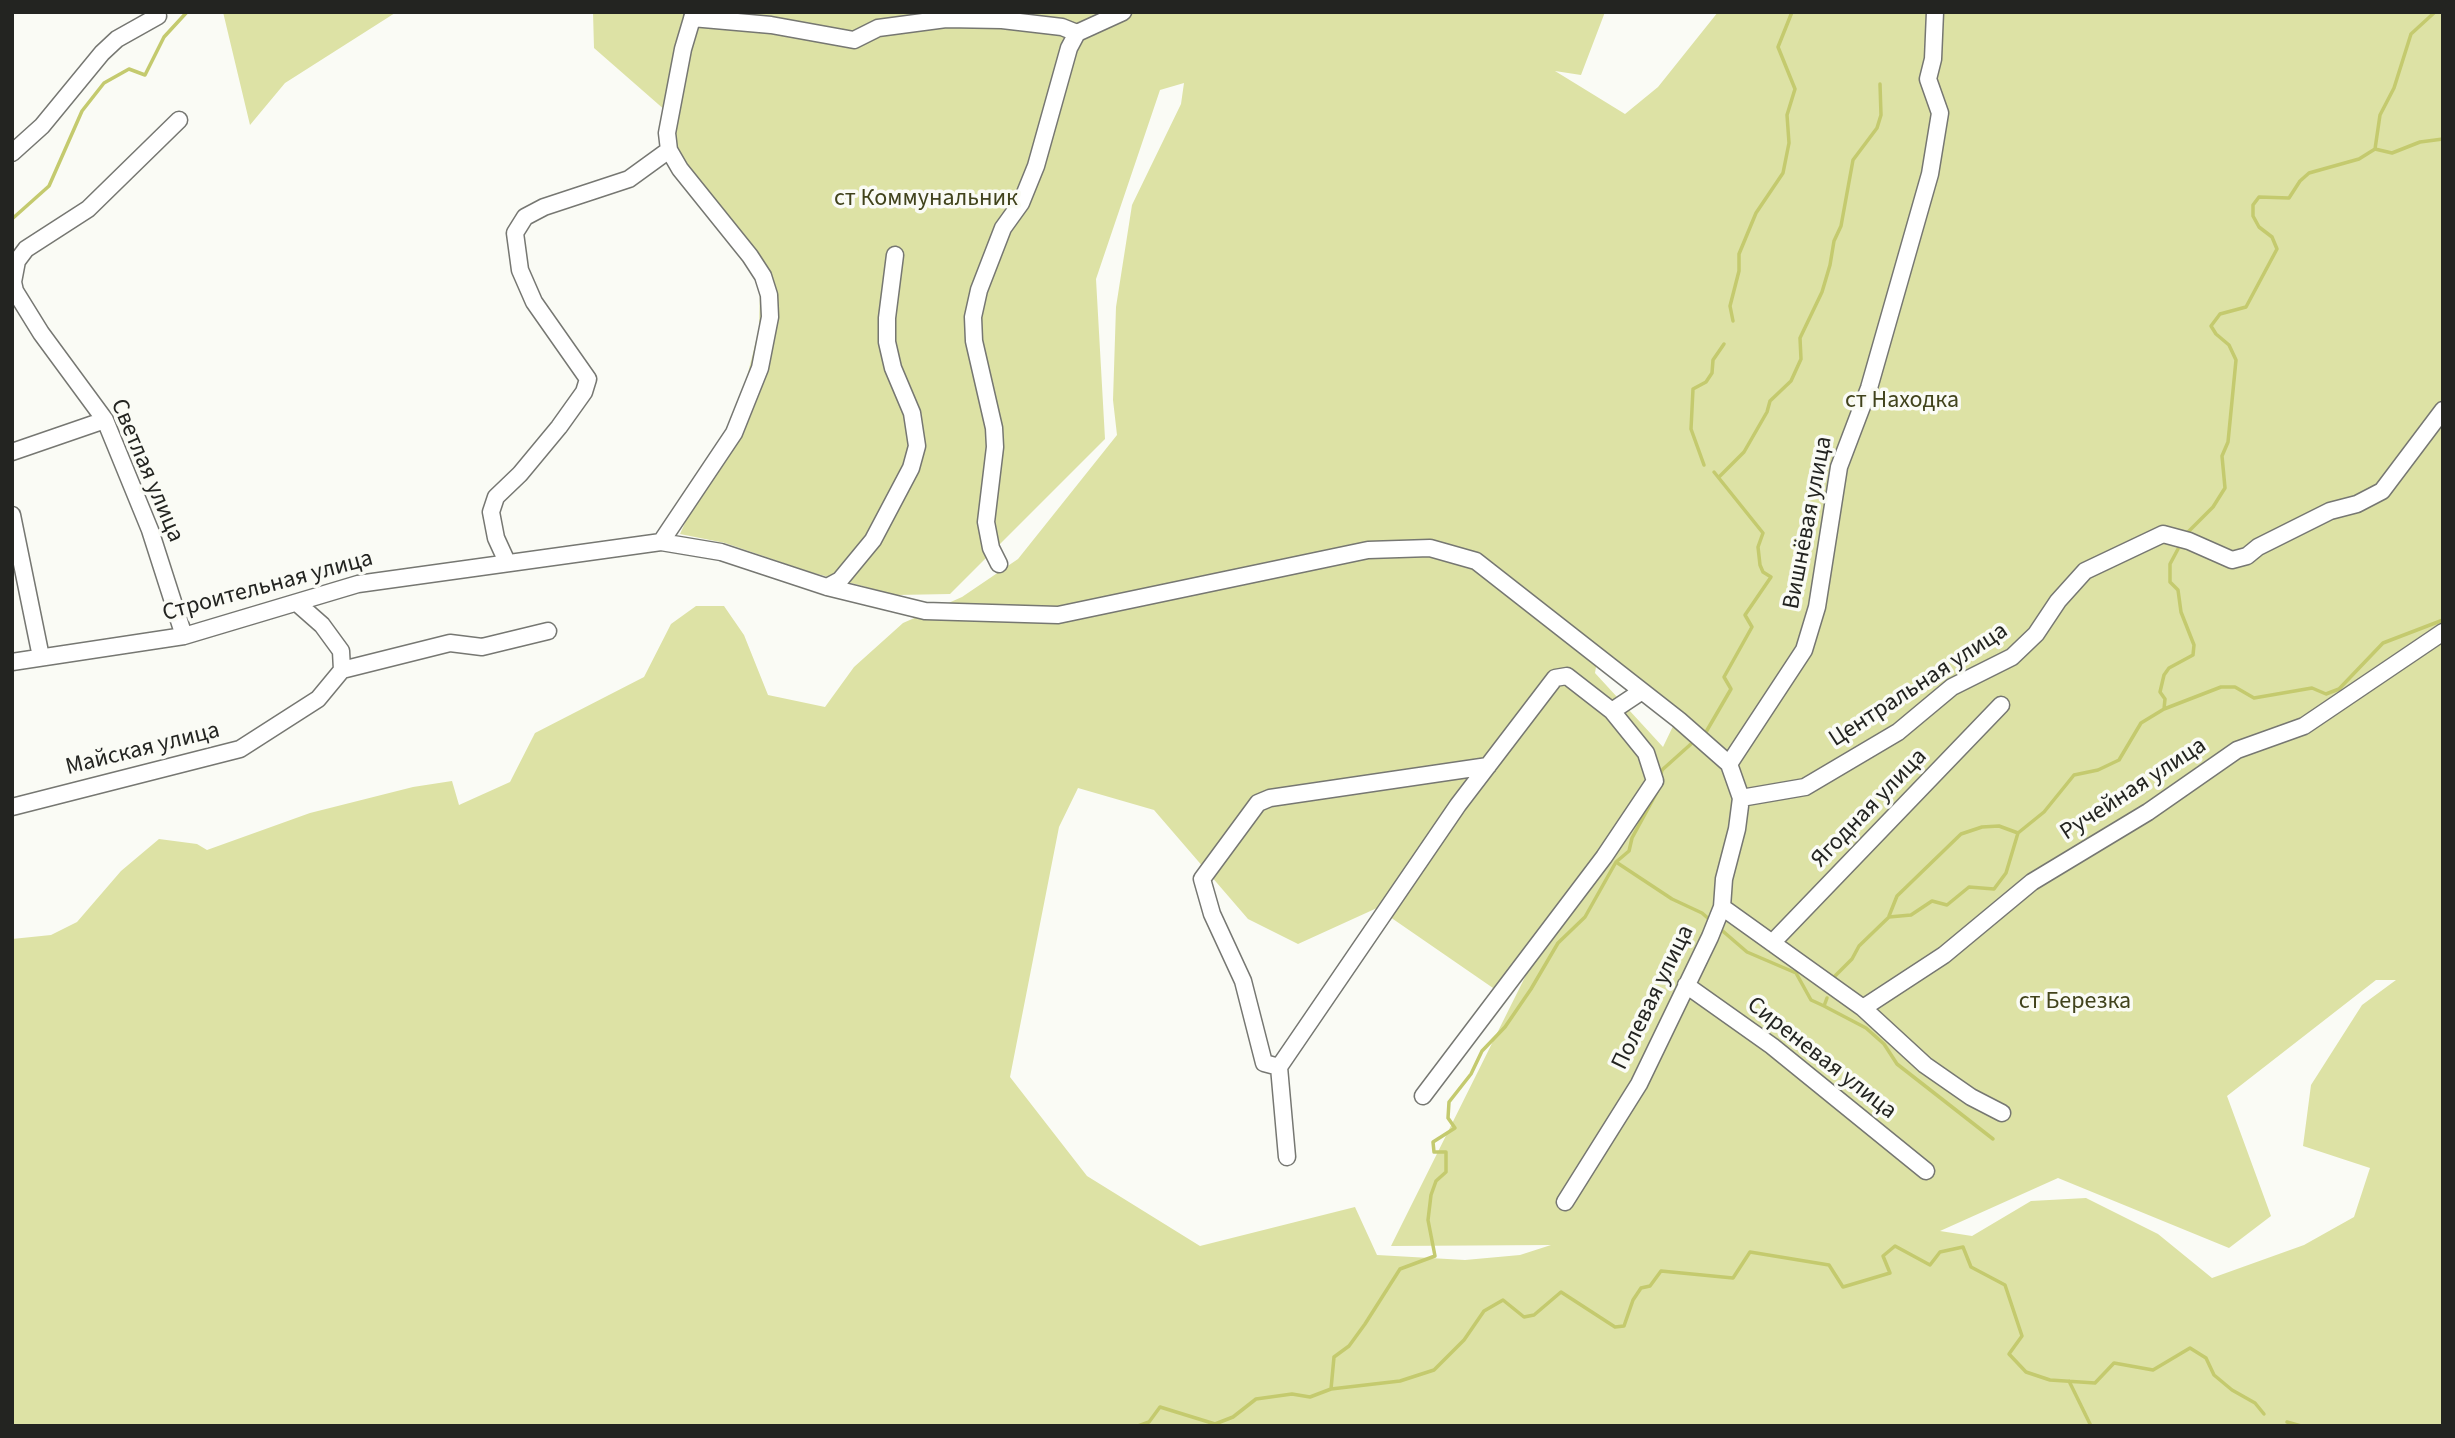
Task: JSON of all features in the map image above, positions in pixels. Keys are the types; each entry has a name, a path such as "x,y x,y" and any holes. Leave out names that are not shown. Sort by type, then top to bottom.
{"street":[{"path":"999,564 991,548 986,522 995,447 994,428 974,341 973,317 979,290 1003,228 1021,203 1037,166 1069,48 1077,33 1123,12"},
{"name":"Вишнёвая улица","path":"1729,764 1787,678 1807,639 1817,607 1839,467 1869,388 1930,174 1940,113 1928,79 1933,59 1935,12"},
{"path":"1077,33 1062,27 1002,20 946,19 878,28 854,40 693,15 683,49 667,133 669,149 680,169 763,276 769,295 770,317 760,368 734,433 661,542 721,552 827,587 925,611 1058,615 1368,550 1430,548 1476,561 1642,691 1729,764 1741,798"},
{"path":"12,153 51,116 102,53 117,39 158,16"},
{"path":"15,258 88,209 179,120"},
{"path":"507,562 496,538 491,512 496,497 520,474 559,426 584,392 588,379 534,302 520,270 515,233 526,217 544,207 629,179 669,149"},
{"path":"827,587 840,580 873,540 911,468 917,446 912,413 893,368 887,342 887,318 895,255"},
{"name":"Светлая улица","path":"15,258 15,291 41,332 105,420 150,530 184,636"},
{"name":"Центральная улица","path":"1741,798 1805,787 1898,732 1952,687 2012,657 2036,634 2058,601 2085,571 2163,534 2189,541 2232,561 2247,556 2258,547 2330,511 2357,504 2382,491 2443,410"},
{"path":"12,452 105,420"},
{"path":"12,515 41,657"},
{"name":"Строительная улица","path":"12,663 184,636 297,603 331,589 661,542"},
{"path":"297,603 322,625 341,651 342,670 450,643 482,647 548,631"},
{"name":"Ручейная улица","path":"1863,1008 1944,955 2032,882 2148,812 2237,750 2304,726 2443,632"},
{"name":"Майская улица","path":"12,807 240,749 318,699 342,670"},
{"path":"1287,1157 1279,1067 1458,805 1555,678 1567,676 1612,711 1646,753 1655,782 1604,857 1423,1096"},
{"path":"1612,711 1642,691"},
{"name":"Ягодная улица","path":"1772,943 2001,705"},
{"path":"1279,1067 1264,1063 1243,981 1212,914 1202,879 1258,803 1270,798 1488,766"},
{"name":"Полевая улица","path":"1565,1202 1639,1084 1710,937 1720,912 1741,798"},
{"path":"1720,912 1772,943 1863,1008 1925,1065 1971,1097 2003,1113"},
{"name":"Сиреневая улица","path":"1686,985 1772,1046 1926,1171"}],"green space":[{"path":"223,12 395,13 285,83 250,125"},
{"path":"593,12 1605,12 1581,75 1555,71 1625,114 1658,87 1718,12 2443,12 2443,1426 12,1426 12,939 51,935 77,922 121,871 159,839 197,844 207,850 310,813 413,787 452,781 459,805 510,782 535,733 644,677 671,624 696,606 724,606 744,635 768,695 825,707 854,667 903,623 962,597 1018,559 1117,435 1113,400 1116,307 1132,205 1181,104 1184,83 1160,90 1096,279 1105,439 950,594 896,595 810,572 725,543 680,534 743,393 759,329 760,290 751,267 666,155 666,111 594,48","holes":["1597,661 1675,722 1663,747 1595,673","1078,788 1154,810 1248,919 1298,944 1377,908 1493,988 1535,957 1391,1246 1551,1245 1520,1255 1465,1260 1377,1255 1355,1207 1200,1246 1087,1176 1010,1077 1059,827","2376,980 2396,980 2362,1005 2311,1085 2303,1146 2370,1168 2354,1217 2304,1245 2212,1278 2158,1234 2086,1198 2031,1201 1972,1236 1940,1231 2058,1178 2229,1248 2271,1216 2227,1096"]}],"waterway":[{"path":"12,219 49,186 82,111 104,83 129,69 145,75 164,37 187,12"},
{"path":"1733,321 1730,306 1739,271 1739,254 1756,213 1783,173 1789,143 1787,115 1795,89 1778,47 1792,12"},
{"path":"2375,149 2380,115 2394,88 2411,34 2435,12"},
{"path":"1720,476 1744,452 1767,412 1770,401 1791,381 1801,359 1800,338 1822,292 1834,241 1841,226 1853,160 1877,128 1881,115 1880,84"},
{"path":"2186,534 2213,507 2225,488 2222,456 2228,442 2236,360 2229,345 2211,326 2220,314 2246,307 2277,249 2272,237 2259,227 2253,216 2253,205 2259,197 2289,198 2309,173 2359,159 2375,149 2392,153 2420,142 2443,139"},
{"path":"1704,465 1691,429 1693,389 1706,382 1712,373 1713,360 1724,344"},
{"path":"1706,732 1731,689 1724,677 1752,627 1745,615 1771,577 1763,572 1760,565 1758,547 1763,533 1714,472"},
{"path":"1835,976 1852,959 1859,946 1889,917 1911,915 1932,901 1947,905 1969,887 1994,889 2006,873 2018,833 2044,812 2074,775 2098,770 2119,760 2141,723 2164,709 2165,699 2160,692 2164,675 2169,668 2193,655 2194,645 2181,612 2178,590 2170,582 2170,564 2178,549"},
{"path":"2164,709 2221,687 2235,687 2254,698 2312,688 2326,694 2339,689 2383,643 2443,620"},
{"path":"1660,777 1662,770 1691,744"},
{"path":"1331,1389 1334,1357 1349,1346 1400,1269 1435,1256 1428,1220 1436,1181 1446,1172 1446,1152 1434,1152 1433,1142 1455,1128 1448,1118 1449,1102 1471,1074 1482,1051 1505,1027 1558,943 1585,917 1616,862 1629,851 1632,838 1657,792"},
{"path":"1889,916 1897,896 1961,834 1982,827 1999,826 2018,833"},
{"path":"1616,862 1710,920"},
{"path":"1718,927 1747,952 1796,973 1811,1000 1824,1006 1827,998"},
{"path":"1824,1006 1866,1028 1884,1044 1897,1064 1993,1139"},
{"path":"1138,1426 1149,1422 1160,1407 1215,1424 1233,1417 1256,1399 1292,1394 1310,1397 1331,1389 1400,1381 1434,1370 1464,1340 1484,1311 1503,1300 1524,1317 1534,1315 1561,1292 1615,1327 1624,1326 1633,1300 1641,1288 1650,1286 1661,1271 1733,1278 1750,1252 1829,1265 1843,1287 1890,1273 1883,1256 1895,1246 1930,1265 1940,1252 1963,1247 1971,1267 2005,1285 2022,1336 2009,1354 2026,1372 2050,1380 2095,1383 2114,1363 2153,1370 2190,1348 2206,1358 2214,1375 2232,1390 2255,1403 2264,1414"},
{"path":"2069,1381 2091,1426"},
{"path":"2287,1422 2301,1426"}],"park label":[{"name":"ст Коммунальник","path":"926,200"},
{"name":"ст Находка","path":"1902,402"},
{"name":"ст Березка","path":"2075,1003"}]}
